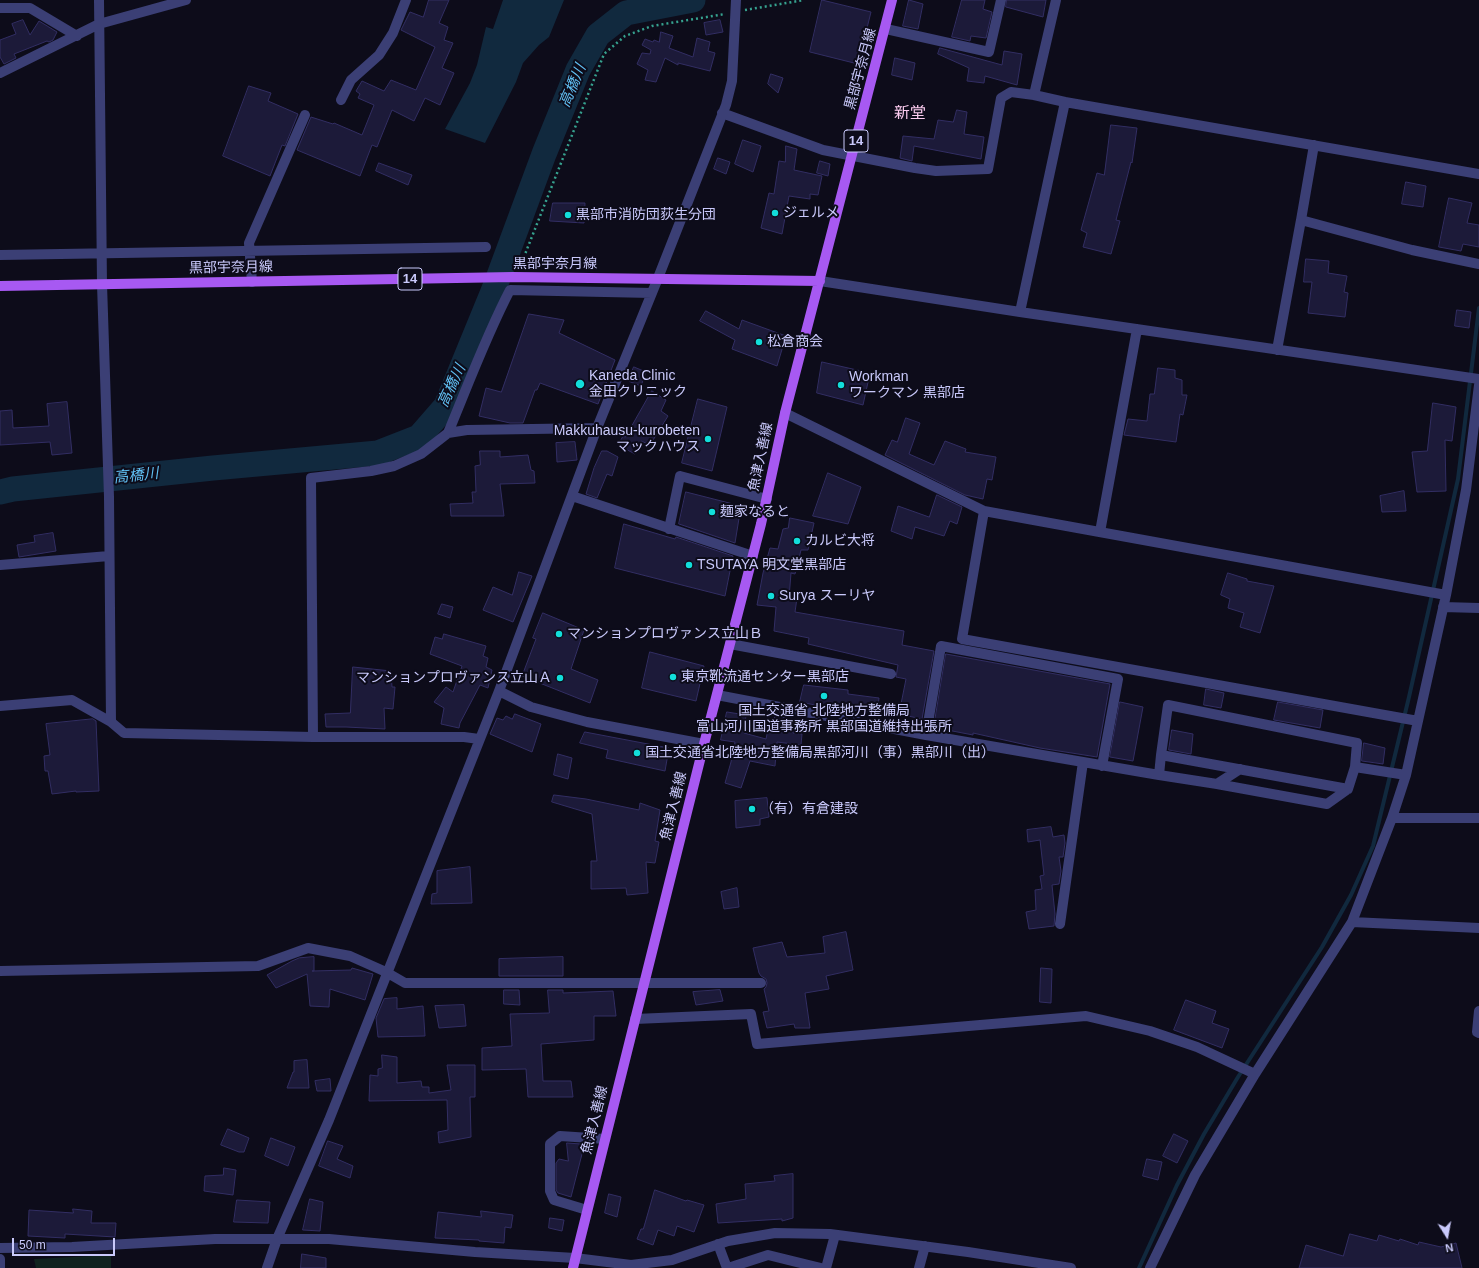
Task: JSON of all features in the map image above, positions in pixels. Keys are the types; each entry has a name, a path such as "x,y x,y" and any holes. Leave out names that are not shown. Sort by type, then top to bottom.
{"main road":[{"name":"黒部宇奈月線","path":"0,286 516,278 658,278 820,281 886,29 892,0"},
{"name":"魚津入善線","path":"574,1263 704,744 753,556 767,499 785,413 820,281"}],"street":[{"path":"99,0 102,284 109,556 111,722"},
{"path":"0,73 99,24 186,0"},
{"path":"341,100 351,80 378,55 393,33 406,0"},
{"path":"886,29 989,52 1001,0"},
{"path":"1034,95 1056,0"},
{"path":"267,1268 277,1239 329,1120 386,972 499,691 597,428 658,278 722,113 732,81 736,6"},
{"path":"0,8 30,8 77,36"},
{"path":"722,113 823,150 936,171 988,169 1001,98 1011,92 1479,174"},
{"path":"1020,312 1065,102"},
{"path":"252,282 249,243 305,115"},
{"path":"1276,350 1314,146"},
{"path":"1301,220 1412,250 1479,264"},
{"path":"0,255 486,247"},
{"path":"820,281 1020,312 1479,379"},
{"path":"448,433 493,322 510,290 652,293"},
{"path":"1100,532 1137,329"},
{"path":"1150,1268 1195,1176 1255,1074 1352,922 1392,818 1406,775 1446,595 1466,490 1479,385"},
{"path":"785,413 984,511 1446,595"},
{"path":"313,737 311,478 371,471 394,466 421,454 448,433 467,430 597,428"},
{"path":"669,528 680,476 767,499"},
{"path":"572,496 753,556"},
{"path":"984,511 962,639 1418,721"},
{"path":"0,565 109,556"},
{"path":"1443,607 1479,608"},
{"path":"730,644 891,674"},
{"path":"926,735 941,646 1118,679 1102,766"},
{"path":"499,691 531,707 587,722 704,744"},
{"path":"717,695 926,735 1328,804 1348,789 1355,767 1356,743 1168,705 1160,775"},
{"path":"0,706 72,700 111,722 124,733 313,737 464,736 479,739"},
{"path":"1162,755 1348,789"},
{"path":"1060,924 1083,762"},
{"path":"1355,767 1406,775"},
{"path":"1217,784 1240,769"},
{"path":"1392,818 1479,818"},
{"path":"1352,922 1479,928"},
{"path":"0,970 258,966 308,948 350,956 386,972 405,983 761,983"},
{"path":"1479,1011 1477,1032 1479,1033"},
{"path":"635,1019 751,1014 757,1044 1086,1016 1150,1032 1197,1047 1255,1074"},
{"path":"587,1210 554,1200 550,1191 550,1144 560,1136 605,1139"},
{"path":"0,1248 72,1247 215,1239 329,1239 475,1252 574,1263 631,1265 672,1260 728,1241 775,1233 835,1234 1069,1268"},
{"path":"826,1268 835,1234"},
{"path":"718,1244 728,1268 768,1255 821,1268"},
{"path":"919,1268 925,1246"},
{"path":"0,1259 0,1268"}],"path":[{"path":"516,278 604,54 625,36 652,26 736,6 804,0"}],"green space":[{"path":"111,1255 111,1268 36,1268 34,1259"}],"water":[{"path":"503,0 564,0 549,37 539,45 523,63 516,82 485,143 445,129 470,83 477,65 486,27 493,29"}],"building":[{"path":"429,0 449,0 439,23 448,27 444,40 453,43 442,68 454,73 440,105 425,98 414,121 392,110 377,147 372,145 360,176 297,150 311,117 333,124 334,123 362,135 374,105 358,98 360,94 356,91 362,81 384,91 391,80 416,90 435,47 401,30 410,12 423,17"},
{"path":"822,0 871,12 858,64 810,52"},
{"path":"909,0 923,4 918,29 903,26"},
{"path":"962,0 985,0 983,9 992,12 986,38 971,36 970,41 952,37"},
{"path":"1007,0 1046,0 1043,17 1006,7"},
{"path":"23,20 30,35 39,21 57,32 53,40 14,54 16,58 4,64 0,57 0,40 16,34 12,24"},
{"path":"720,20 723,32 706,35 704,23"},
{"path":"661,32 673,36 669,48 693,57 697,38 710,42 708,51 715,53 710,71 678,63 678,65 665,58 656,82 645,80 648,70 637,64 642,53 650,54 651,50 642,45 645,39 653,42 654,40 659,42"},
{"path":"940,48 1002,65 1004,51 1022,54 1017,85 985,76 984,83 967,81 969,68 938,54"},
{"path":"895,58 915,63 912,80 892,75"},
{"path":"771,74 783,78 778,93 768,84"},
{"path":"249,86 271,93 268,101 298,114 285,146 282,145 270,176 223,156"},
{"path":"957,110 967,112 964,134 984,137 981,159 914,146 912,161 900,158 903,136 934,139 938,120 953,122"},
{"path":"1111,125 1137,128 1132,163 1131,162 1116,220 1120,221 1111,254 1083,247 1087,233 1081,230 1097,173 1104,175"},
{"path":"743,140 761,146 753,172 735,164"},
{"path":"786,146 797,149 794,170 822,176 818,195 810,194 810,199 789,196 782,234 761,228 769,193 774,194 779,161 785,162"},
{"path":"718,158 730,162 726,174 714,169"},
{"path":"820,161 830,164 828,176 817,173"},
{"path":"379,163 412,175 408,185 376,171"},
{"path":"1406,182 1426,186 1423,207 1402,204"},
{"path":"1449,198 1472,203 1467,223 1479,225 1479,247 1463,244 1461,251 1439,247"},
{"path":"553,203 585,203 584,223 550,221"},
{"path":"1306,259 1329,261 1328,273 1347,276 1344,292 1348,293 1345,317 1308,313 1312,282 1304,282"},
{"path":"1457,310 1471,312 1469,328 1455,326"},
{"name":"松倉商会","path":"706,311 739,329 742,320 786,336 777,366 732,349 735,340 700,321"},
{"path":"529,314 564,320 559,333 615,360 598,404 540,383 537,390 535,390 523,423 510,423 479,416 486,388 501,392"},
{"path":"822,362 870,373 863,405 817,393"},
{"path":"634,367 646,372 641,386 628,381"},
{"path":"1158,368 1175,370 1175,378 1182,380 1182,395 1187,395 1183,415 1180,414 1176,442 1124,435 1128,419 1147,421 1150,394 1154,394"},
{"path":"652,391 666,400 661,411 668,416 650,445 641,441 635,454 618,445 623,436 625,437"},
{"path":"698,399 727,407 712,471 682,463"},
{"path":"67,402 72,453 52,455 50,442 0,445 0,411 12,410 13,428 49,426 47,404"},
{"path":"1433,403 1456,407 1452,441 1445,440 1446,491 1417,492 1412,452 1427,451"},
{"path":"906,418 920,423 909,454 934,465 945,441 966,449 965,452 996,457 992,480 987,479 983,499 965,495 885,455 892,440 897,442"},
{"path":"575,442 577,460 557,462 556,443"},
{"path":"480,451 500,451 500,457 528,455 531,470 534,471 535,483 500,484 504,516 451,516 450,504 473,503 472,492 476,492 475,466 480,465"},
{"path":"602,451 607,451 618,457 612,476 607,474 597,498 586,494 594,468"},
{"path":"828,473 861,487 848,524 813,516"},
{"path":"1404,491 1406,511 1382,512 1380,496"},
{"path":"686,492 741,506 735,543 679,524"},
{"path":"937,495 962,507 957,524 950,521 944,536 915,527 912,539 891,531 898,506 929,517"},
{"path":"790,518 814,523 808,550 801,550 795,574 791,573 789,598 797,598 795,612 904,631 902,645 934,651 922,719 899,714 906,679 896,677 898,665 808,644 809,638 774,631 776,607 757,605 763,573 770,548 778,549 783,529 788,528"},
{"path":"624,524 675,539 676,537 733,556 725,596 615,568"},
{"path":"53,533 56,551 19,557 17,545 35,542 34,536"},
{"path":"519,572 532,576 513,622 483,610 493,587 512,595"},
{"path":"1228,573 1247,579 1247,581 1274,586 1260,633 1240,627 1244,613 1228,608 1230,599 1221,595"},
{"path":"442,604 453,607 450,618 438,614"},
{"path":"543,613 584,630 571,669 598,680 590,703 522,676 536,639 533,638"},
{"path":"444,634 486,646 483,656 488,658 486,667 492,670 488,688 480,685 460,723 459,728 441,724 444,708 434,702 446,687 453,692 462,666 430,654 435,637 442,639"},
{"name":"東京靴流通センター黒部店","path":"650,652 704,666 696,701 642,688"},
{"path":"946,654 1110,684 1097,757 1040,748 973,733 973,735 937,728 938,722 935,721"},
{"path":"353,667 391,671 392,687 395,687 393,709 384,708 385,729 326,727 325,714 350,713"},
{"name":"国土交通省 北陸地方整備局 富山河川国道事務所 黒部国道維持出張所","path":"804,685 848,690 848,694 879,698 877,713 846,709 845,711 800,702"},
{"path":"1206,689 1224,693 1221,708 1204,705"},
{"path":"1120,702 1143,707 1133,761 1110,757"},
{"path":"1278,702 1323,710 1320,728 1274,720"},
{"path":"727,712 746,715 744,733 766,739 769,725 773,726 775,715 787,718 788,728 793,728 793,733 802,734 801,745 777,742 775,766 750,761 741,788 725,783 735,742 721,740"},
{"path":"515,714 541,724 532,752 490,734 497,718 503,720 506,716 512,719"},
{"path":"93,719 96,721 99,791 76,791 52,794 48,771 45,771 44,756 50,755 46,724"},
{"path":"1172,730 1193,734 1191,754 1169,750"},
{"name":"国土交通省北陸地方整備局黒部河川（事）黒部川（出）","path":"585,732 669,748 665,771 606,758 608,750 580,743"},
{"path":"1364,743 1385,748 1383,764 1362,761"},
{"path":"558,754 572,758 568,779 554,775"},
{"path":"554,795 586,799 639,810 640,803 660,810 655,841 659,842 655,863 646,862 648,893 627,895 626,888 591,889 591,861 597,861 592,814 552,802"},
{"name":"（有）有倉建設","path":"767,798 769,817 760,819 760,825 736,828 735,801"},
{"path":"1051,827 1053,837 1064,835 1065,843 1063,857 1059,857 1061,871 1059,884 1052,885 1055,914 1054,926 1029,929 1026,912 1036,910 1035,890 1042,889 1040,876 1044,875 1040,840 1028,842 1027,830"},
{"path":"470,867 472,903 431,904 432,894 437,893 437,871"},
{"path":"737,888 739,907 724,909 721,892"},
{"path":"846,932 853,970 826,976 829,989 805,993 810,1028 795,1028 794,1024 767,1028 763,1012 769,1011 764,989 767,983 766,979 759,973 753,948 782,942 787,957 825,953 823,937"},
{"path":"314,957 314,971 351,970 352,968 373,974 365,1000 330,989 329,1007 310,1006 307,974 276,988 267,975 299,958"},
{"path":"563,957 563,976 499,976 499,959"},
{"path":"1041,968 1052,969 1051,1003 1040,1002"},
{"path":"504,990 519,990 520,1005 504,1004"},
{"path":"548,990 563,990 563,993 613,991 616,1016 594,1016 594,1040 541,1044 543,1081 571,1081 573,1097 528,1097 526,1069 482,1070 482,1048 512,1046 510,1014 549,1013"},
{"path":"720,990 723,1001 696,1005 693,992"},
{"path":"397,998 397,1009 423,1006 425,1036 378,1037 376,1018 384,999"},
{"path":"1186,1000 1216,1011 1212,1023 1229,1029 1222,1048 1174,1030"},
{"path":"464,1005 466,1026 439,1028 435,1006"},
{"path":"382,1055 397,1057 397,1083 421,1081 422,1087 429,1087 429,1093 451,1090 447,1065 475,1065 475,1097 470,1097 471,1137 439,1143 438,1132 448,1130 447,1100 369,1101 370,1075 378,1076 378,1069 382,1068"},
{"path":"307,1060 309,1088 287,1088 294,1072 294,1061"},
{"path":"330,1079 331,1091 317,1091 315,1081"},
{"path":"228,1129 249,1138 244,1152 239,1152 221,1145"},
{"path":"1174,1134 1188,1141 1177,1163 1163,1156"},
{"path":"271,1138 295,1147 288,1166 265,1156"},
{"path":"328,1141 343,1146 337,1159 353,1166 350,1178 319,1166"},
{"path":"567,1143 581,1144 582,1154 571,1197 558,1193 556,1190 556,1163 559,1159 568,1161"},
{"path":"1147,1159 1162,1162 1158,1180 1143,1176"},
{"path":"224,1168 236,1170 233,1195 204,1191 205,1176 223,1175"},
{"path":"793,1174 793,1218 782,1221 782,1219 718,1223 716,1204 746,1199 745,1184 775,1181 774,1176"},
{"path":"655,1190 686,1201 704,1205 694,1232 677,1226 674,1236 658,1230 653,1245 637,1239 641,1229 643,1229"},
{"path":"609,1194 621,1197 617,1217 605,1213"},
{"path":"310,1199 323,1202 320,1231 303,1230"},
{"path":"237,1200 270,1202 268,1223 234,1222"},
{"path":"73,1209 92,1211 91,1223 116,1223 115,1237 65,1234 65,1238 28,1236 29,1210 73,1213"},
{"path":"481,1211 513,1215 511,1228 505,1227 504,1243 435,1238 438,1212 481,1217"},
{"path":"550,1218 564,1220 562,1231 549,1228"},
{"path":"1350,1234 1377,1241 1379,1235 1399,1241 1400,1239 1418,1245 1419,1242 1441,1247 1456,1243 1462,1268 1299,1268 1306,1245 1343,1256"},
{"path":"302,1254 326,1258 326,1268 301,1268"}],"waterway":[{"name":"高橋川","path":"0,492 13,489 213,468 378,453 419,437 446,406 494,289 544,154 578,70 598,35 626,13 693,0"},
{"path":"1139,1268 1177,1185 1204,1134 1238,1077 1322,947 1351,895 1373,846 1409,697 1458,479 1479,308"}],"place":[{"name":"ジェルメ","path":"775,213"},
{"name":"黒部市消防団荻生分団","path":"568,215"},
{"name":"松倉商会","path":"759,342"},
{"name":"Kaneda Clinic 金田クリニック","path":"580,384"},
{"name":"Workman ワークマン 黒部店","path":"841,385"},
{"name":"Makkuhausu-kurobeten マックハウス","path":"708,439"},
{"name":"麺家なると","path":"712,512"},
{"name":"カルビ大将","path":"797,541"},
{"name":"TSUTAYA 明文堂黒部店","path":"689,565"},
{"name":"Surya スーリヤ","path":"771,596"},
{"name":"マンションプロヴァンス立山Ｂ","path":"559,634"},
{"name":"東京靴流通センター黒部店","path":"673,677"},
{"name":"マンションプロヴァンス立山Ａ","path":"560,678"},
{"name":"国土交通省 北陸地方整備局 富山河川国道事務所 黒部国道維持出張所","path":"824,696"},
{"name":"国土交通省北陸地方整備局黒部河川（事）黒部川（出）","path":"637,753"},
{"name":"（有）有倉建設","path":"752,809"}],"district":[{"name":"新堂","path":"910,114"}]}
